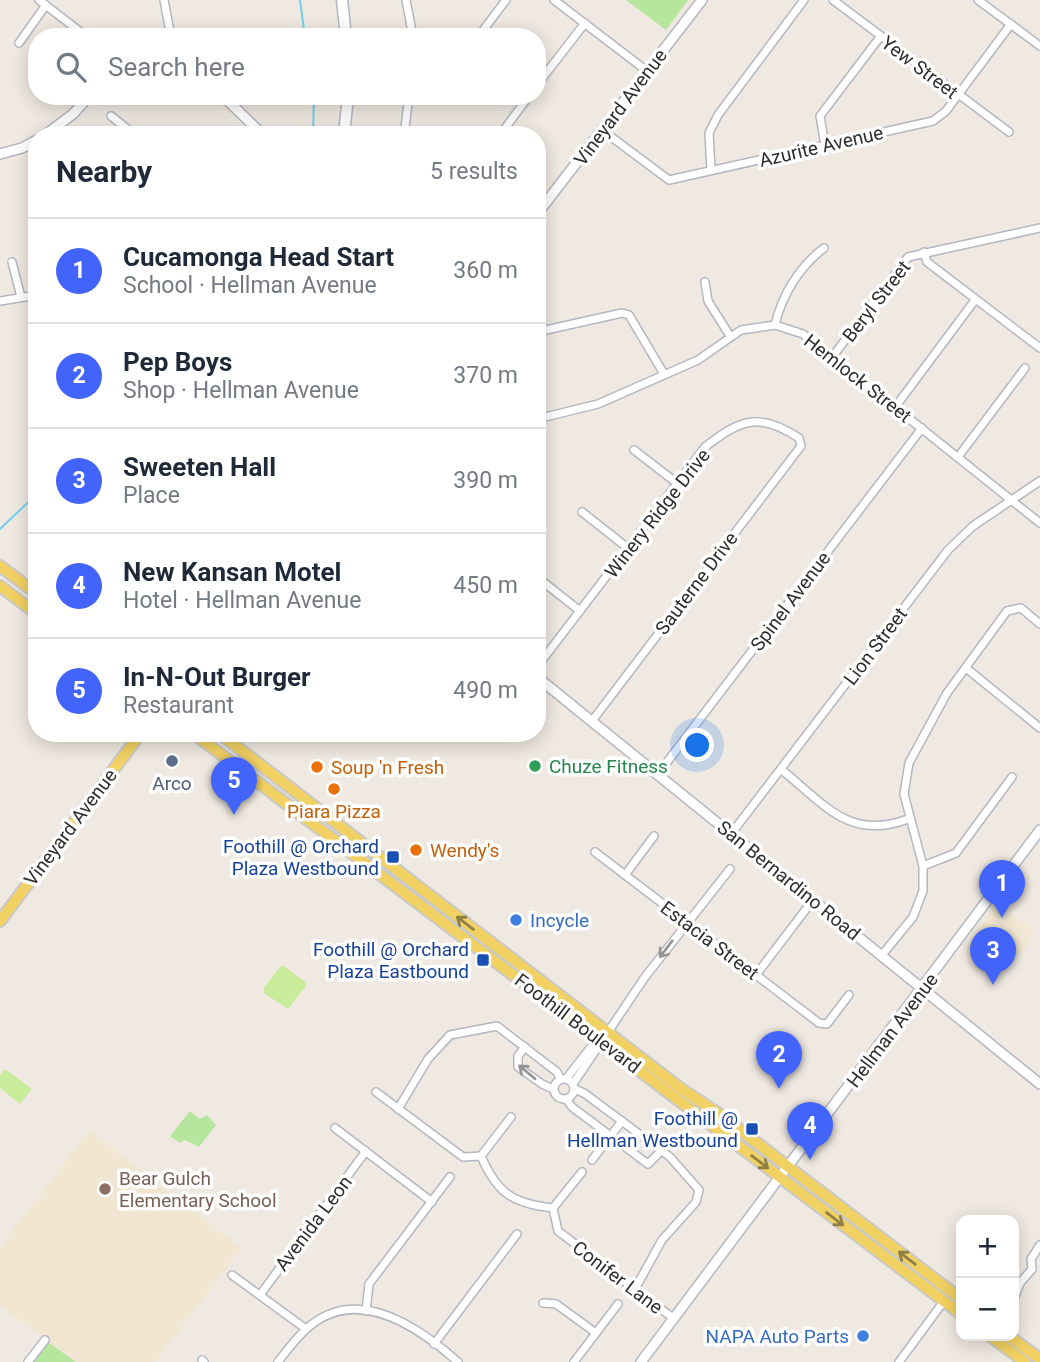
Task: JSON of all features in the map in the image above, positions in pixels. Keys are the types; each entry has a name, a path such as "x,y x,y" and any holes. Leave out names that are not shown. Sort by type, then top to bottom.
{"main road":[{"path":"342,0 345,28"},
{"path":"345,126 347,105"},
{"path":"0,566 28,587"},
{"path":"0,586 28,607"},
{"name":"Vineyard Avenue","path":"0,920 134,742"},
{"name":"Foothill Boulevard","path":"205,742 783,1173 956,1310"},
{"name":"Foothill Boulevard","path":"230,742 602,1037"},
{"name":"Foothill Boulevard","path":"783,1173 956,1295"},
{"path":"997,1341 1025,1362"},
{"path":"1016,1341 1040,1359"}],"street":[{"path":"39,0 75,28"},
{"path":"164,0 169,28"},
{"path":"406,0 411,28"},
{"path":"485,28 506,0"},
{"path":"554,0 647,71"},
{"name":"Vineyard Avenue","path":"546,202 702,0"},
{"path":"711,170 709,132 718,115 804,0"},
{"name":"Yew Street","path":"832,0 1009,132"},
{"path":"978,0 1040,46"},
{"path":"30,28 46,5"},
{"path":"546,73 584,23"},
{"name":"Azurite Avenue","path":"602,130 669,180 933,121 946,111 1011,24"},
{"path":"19,43 28,30"},
{"path":"825,145 820,116 880,37"},
{"path":"55,126 79,105"},
{"path":"232,105 252,126"},
{"path":"405,126 408,105"},
{"path":"506,126 522,105"},
{"path":"111,116 124,126"},
{"path":"0,154 28,145"},
{"path":"1040,229 925,253 926,262 1040,348"},
{"path":"546,417 598,404 698,360 730,336 753,327 775,325 781,300 810,259 824,248"},
{"name":"Beryl Street","path":"833,356 908,257 925,253"},
{"path":"12,262 21,297"},
{"path":"705,282 708,301 730,336"},
{"path":"0,301 28,296"},
{"path":"896,406 975,300"},
{"path":"546,330 622,313 629,315 664,374"},
{"name":"Hemlock Street","path":"775,325 803,334 833,356 1040,523"},
{"path":"958,457 1025,368"},
{"name":"Winery Ridge Drive","path":"546,655 705,447 737,425 756,420 773,423 799,438 801,446"},
{"name":"Spinel Avenue","path":"658,774 922,428"},
{"name":"Sauterne Drive","path":"592,720 801,446"},
{"path":"634,450 678,484"},
{"name":"Lion Street","path":"731,834 948,550 973,526 1040,481"},
{"path":"582,512 629,549"},
{"path":"546,584 580,611"},
{"path":"882,956 919,905 923,891 923,866 908,820 904,794 909,763 947,693 1007,611 1015,607 1021,608 1040,624"},
{"path":"966,668 1040,728"},
{"name":"San Bernardino Road","path":"546,684 1040,1084"},
{"path":"782,770 837,814 856,825 884,828 908,820"},
{"path":"923,866 956,853 1012,777"},
{"name":"Hellman Avenue","path":"641,1362 1039,833"},
{"path":"625,875 654,836"},
{"name":"Estacia Street","path":"595,852 819,1023 827,1024 849,995"},
{"path":"566,1098 602,1037 645,977 730,869"},
{"path":"756,975 813,900"},
{"path":"398,1109 428,1059 450,1035 497,1026 573,1087 662,1150 700,1192 696,1202 662,1240 635,1289"},
{"path":"553,1089 602,1037"},
{"path":"525,1047 518,1056 518,1067 553,1089 558,1097 566,1098 572,1107 648,1164 662,1150"},
{"path":"376,1092 463,1157 481,1156 510,1118"},
{"path":"592,1160 622,1121"},
{"path":"335,1128 432,1202"},
{"name":"Avenida Leon","path":"260,1295 366,1151"},
{"path":"481,1156 491,1180 524,1205 553,1208 582,1172"},
{"path":"366,1311 369,1284 450,1177"},
{"name":"Conifer Lane","path":"553,1208 558,1231 673,1318"},
{"path":"435,1344 517,1234"},
{"path":"1019,1283 1032,1269 1031,1259 1040,1245"},
{"path":"1032,1269 1040,1274"},
{"path":"233,1275 306,1329"},
{"path":"900,1362 944,1301"},
{"path":"542,1303 556,1304 596,1333"},
{"path":"574,1362 618,1304"},
{"path":"278,1362 306,1329 318,1320 337,1312 366,1311 402,1320 458,1362"},
{"path":"28,1362 45,1340"}],"shaded area":[{"path":"998,903 1035,933 1016,960 998,948 987,960 976,961 963,950"},
{"name":"Bear Gulch Elementary School","path":"89,1130 242,1248 155,1362 76,1362 0,1306 0,1247"}],"green space":[{"path":"626,0 688,0 666,30"},
{"path":"284,966 305,982 306,986 288,1009 264,993 264,988 280,967"},
{"path":"5,1069 32,1089 20,1104 0,1088 0,1075"},
{"path":"190,1111 200,1119 207,1115 216,1125 199,1147 185,1140 180,1143 170,1136"},
{"path":"45,1340 76,1362 29,1362"}],"waterway":[{"path":"300,0 304,28"},
{"path":"313,126 314,105"},
{"path":"0,529 28,503"}],"place":[{"name":"Arco","path":"172,761"},
{"name":"Chuze Fitness","path":"535,766"},
{"name":"Soup 'n Fresh","path":"317,767"},
{"name":"Piara Pizza","path":"334,789"},
{"name":"In-N-Out Burger","path":"234,815"},
{"name":"Wendy's","path":"416,850"},
{"name":"Foothill @ Orchard Plaza Westbound","path":"393,857"},
{"name":"Cucamonga Head Start","path":"1002,918"},
{"name":"Incycle","path":"516,920"},
{"name":"Foothill @ Orchard Plaza Eastbound","path":"483,960"},
{"name":"Sweeten Hall","path":"993,985"},
{"name":"Pep Boys","path":"779,1089"},
{"name":"Foothill @ Hellman Westbound","path":"752,1129"},
{"name":"New Kansan Motel","path":"810,1160"},
{"name":"Bear Gulch Elementary School","path":"105,1189"},
{"name":"NAPA Auto Parts","path":"863,1336"}]}
